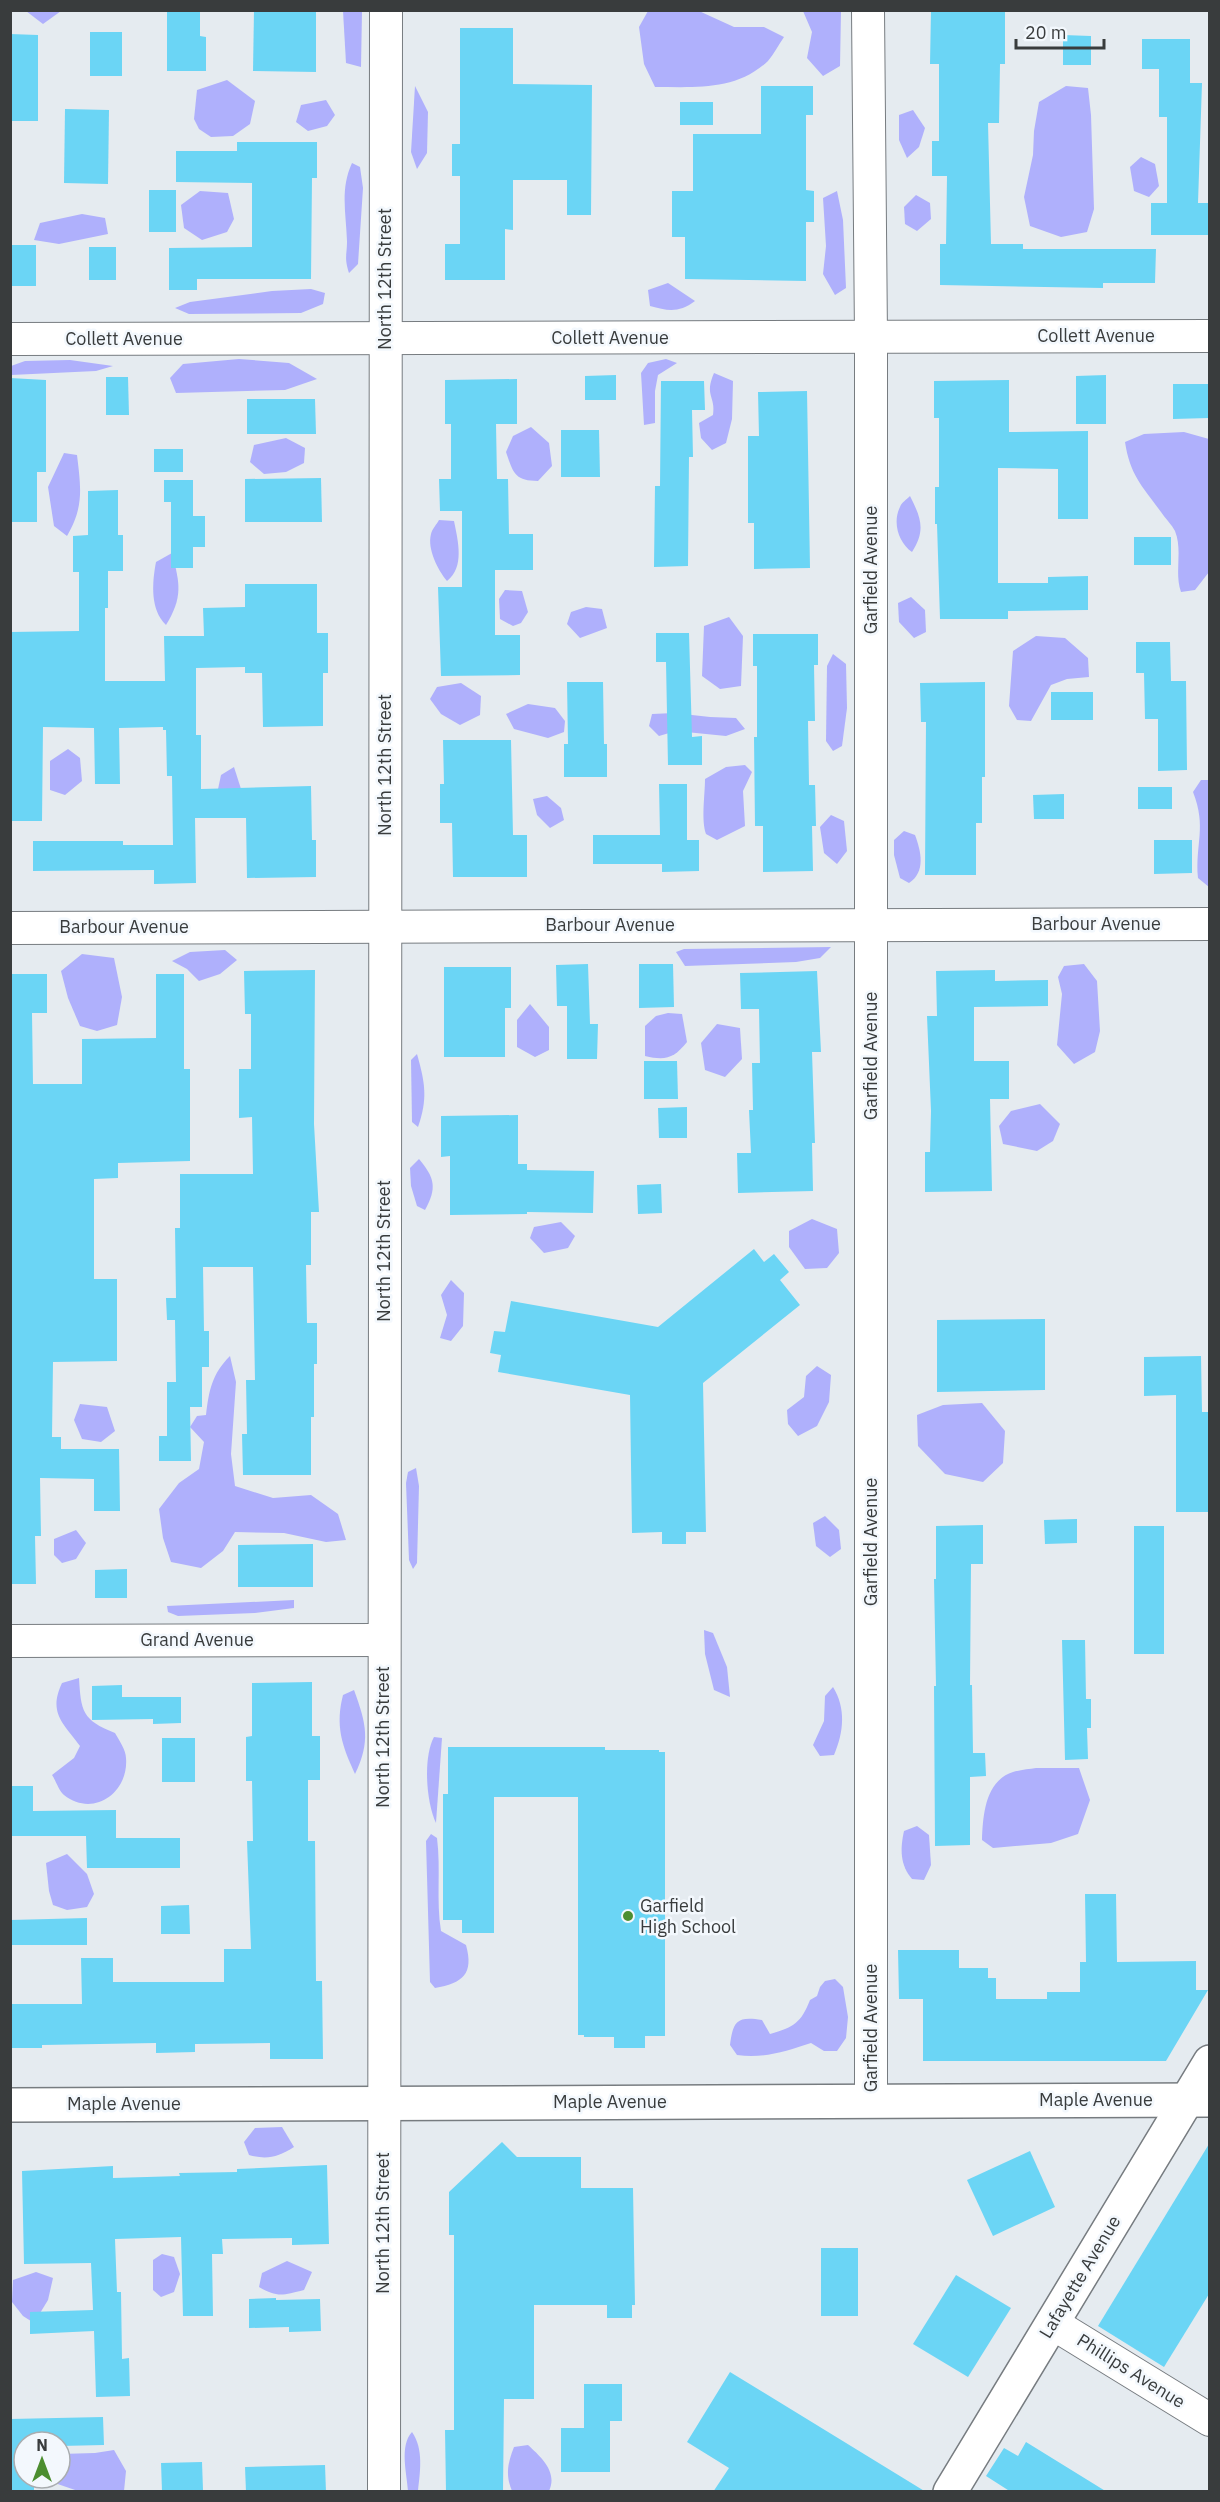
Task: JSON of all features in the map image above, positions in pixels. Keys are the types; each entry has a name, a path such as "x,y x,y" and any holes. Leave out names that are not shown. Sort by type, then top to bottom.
{"main road":[{"name":"Lafayette Avenue","path":"950,2492 1052,2323 1198,2100 1209,2062"},
{"name":"Maple Avenue","path":"10,2104 1198,2100"}],"street":[{"name":"North 12th Street","path":"384,2492 386,10"},
{"name":"Garfield Avenue","path":"868,10 871,337 871,2101"},
{"name":"Collett Avenue","path":"10,339 1209,336"},
{"name":"Barbour Avenue","path":"10,928 1209,924"},
{"name":"Grand Avenue","path":"10,1641 383,1640"},
{"name":"Phillips Avenue","path":"1052,2323 1209,2420"}],"shaded area":[{"path":"26,11 61,11 43,24"},
{"path":"343,11 362,11 361,67 346,63"},
{"path":"648,11 699,11 734,27 764,27 784,37 768,61 743,78 700,87 655,87 644,64 639,27"},
{"path":"803,11 841,11 840,66 823,76 807,58 812,32"},
{"path":"227,80 255,101 250,124 233,136 211,137 199,129 194,119 197,90"},
{"path":"415,86 428,112 427,153 417,169 411,152"},
{"path":"1066,86 1088,88 1094,209 1087,232 1061,237 1030,226 1024,197 1033,155 1039,102"},
{"path":"326,100 335,115 327,126 308,131 296,122 301,105"},
{"path":"913,110 925,128 919,147 907,158 899,140 899,115"},
{"path":"1141,157 1155,164 1159,186 1149,197 1134,191 1130,167"},
{"path":"352,163 360,167 363,188 358,264 349,273 346,260 345,192"},
{"path":"200,191 228,193 234,219 227,232 202,240 184,228 181,205"},
{"path":"837,191 843,220 846,288 835,295 823,274 826,246 823,198"},
{"path":"916,195 930,203 931,219 917,231 905,224 904,207"},
{"path":"82,214 105,218 108,234 59,244 34,240 40,223"},
{"path":"668,283 695,301 684,308 673,310 650,306 648,290"},
{"path":"311,289 325,293 323,304 301,313 189,314 175,308 190,302 272,291"},
{"path":"239,359 289,363 317,379 285,390 176,393 170,378 183,364"},
{"path":"666,359 677,363 658,375 655,391 655,423 644,425 641,373 648,363"},
{"path":"70,360 113,366 96,371 11,375 11,366 25,361"},
{"path":"714,373 733,381 732,419 726,443 712,450 701,438 699,423 713,415 710,387"},
{"path":"531,427 549,443 552,466 538,481 519,477 506,452 513,436"},
{"path":"1184,432 1209,439 1209,572 1195,590 1181,592 1175,531 1138,480 1130,463 1125,442 1144,434"},
{"path":"286,438 305,448 304,463 286,472 264,474 250,462 254,445"},
{"path":"64,453 77,455 80,487 79,506 67,536 54,526 48,487"},
{"path":"910,496 920,524 919,537 912,552 900,538 897,526 901,506"},
{"path":"439,520 454,521 458,545 456,569 447,581 432,553 430,540"},
{"path":"172,553 178,590 175,606 166,625 157,612 154,579 156,562"},
{"path":"505,590 522,591 528,612 521,623 513,626 500,619 499,599"},
{"path":"911,597 925,610 926,632 914,638 899,622 898,603"},
{"path":"586,607 602,609 607,628 580,638 567,624 571,612"},
{"path":"729,617 743,636 741,686 720,689 702,676 704,626"},
{"path":"1036,636 1065,638 1088,658 1089,677 1067,679 1051,685 1031,721 1017,720 1009,706 1013,651"},
{"path":"833,654 846,664 847,708 842,746 833,751 826,741 827,666"},
{"path":"461,683 481,696 480,715 460,725 441,714 430,699 437,687"},
{"path":"528,704 555,708 565,721 564,732 548,738 514,729 506,714"},
{"path":"674,713 736,718 745,729 726,736 676,731 659,736 649,726 652,714"},
{"path":"68,749 80,758 82,781 65,795 50,790 50,761"},
{"path":"745,765 752,772 743,791 745,826 717,840 706,834 703,815 705,779 726,767"},
{"path":"234,767 241,789 217,794 221,775"},
{"path":"1201,780 1209,780 1209,887 1198,878 1197,866 1200,826 1193,792"},
{"path":"547,796 561,808 564,820 550,828 537,815 533,799"},
{"path":"831,815 844,821 847,851 837,864 824,853 820,827"},
{"path":"904,831 915,835 921,861 918,873 909,883 900,878 894,855 894,840"},
{"path":"831,947 820,958 796,962 685,966 676,952 684,949"},
{"path":"225,950 237,960 220,974 199,981 187,969 172,961 190,952"},
{"path":"82,954 114,958 122,997 117,1025 97,1031 80,1026 68,998 61,971"},
{"path":"1084,964 1097,981 1100,1031 1095,1052 1074,1064 1057,1045 1062,994 1058,977 1064,966"},
{"path":"530,1004 549,1027 549,1050 535,1057 517,1047 517,1020"},
{"path":"668,1013 682,1014 687,1042 678,1052 669,1057 645,1056 645,1026 656,1016"},
{"path":"717,1024 740,1028 742,1059 725,1077 705,1070 701,1043"},
{"path":"417,1054 424,1090 418,1127 412,1122 411,1060"},
{"path":"1040,1104 1060,1124 1053,1141 1037,1151 1003,1144 999,1126 1011,1111"},
{"path":"419,1159 431,1178 433,1189 425,1210 417,1206 411,1186 410,1168"},
{"path":"812,1219 837,1229 839,1253 827,1268 805,1269 789,1247 789,1231"},
{"path":"561,1222 575,1236 568,1248 544,1253 530,1238 534,1227"},
{"path":"451,1280 464,1293 463,1326 451,1341 440,1338 447,1315 441,1295"},
{"path":"230,1356 236,1382 231,1454 235,1486 273,1498 311,1495 338,1514 346,1540 326,1542 284,1533 235,1532 223,1551 201,1568 171,1562 163,1538 159,1509 179,1483 199,1469 204,1442 190,1427 197,1416 206,1415 212,1383 219,1369"},
{"path":"817,1366 831,1375 829,1402 817,1426 798,1436 788,1424 787,1410 804,1397 806,1376"},
{"path":"982,1403 1005,1431 1003,1463 983,1482 945,1474 918,1446 917,1415 943,1405"},
{"path":"80,1404 107,1407 115,1431 101,1442 82,1439 74,1420"},
{"path":"416,1468 419,1486 417,1563 413,1569 409,1560 406,1483 408,1472"},
{"path":"825,1516 839,1530 841,1549 830,1557 816,1546 813,1523"},
{"path":"76,1530 86,1543 76,1559 62,1563 54,1555 54,1539"},
{"path":"294,1600 294,1608 255,1613 178,1616 168,1612 167,1606"},
{"path":"704,1630 713,1633 727,1667 730,1697 714,1690 705,1654"},
{"path":"79,1678 85,1713 96,1724 115,1733 126,1755 122,1782 107,1798 97,1803 86,1804 64,1795 52,1775 74,1758 80,1746 63,1724 57,1710 58,1693 62,1683"},
{"path":"833,1687 842,1712 842,1729 834,1755 820,1756 813,1745 824,1721 825,1696"},
{"path":"354,1690 365,1732 363,1752 355,1774 343,1745 340,1726 343,1695"},
{"path":"434,1737 442,1738 436,1823 430,1804 427,1780 428,1756"},
{"path":"1036,1768 1079,1768 1090,1800 1078,1834 1051,1843 993,1848 982,1840 983,1820 991,1791 1004,1776"},
{"path":"917,1826 929,1835 931,1865 924,1880 912,1879 905,1868 902,1856 904,1831"},
{"path":"431,1834 437,1838 441,1931 466,1945 468,1955 467,1970 464,1976 453,1983 435,1988 430,1982 426,1841"},
{"path":"67,1854 87,1874 94,1894 87,1907 67,1910 53,1905 46,1863"},
{"path":"835,1979 843,1987 848,2017 846,2038 837,2051 824,2051 811,2043 775,2054 747,2056 737,2055 730,2045 735,2025 742,2020 762,2020 770,2034 796,2023 810,2000 817,1996 825,1981"},
{"path":"282,2127 294,2147 272,2157 249,2155 244,2142 255,2128"},
{"path":"162,2254 174,2257 180,2274 174,2292 161,2297 153,2290 153,2260"},
{"path":"287,2261 312,2272 304,2290 281,2294 271,2293 259,2287 262,2273"},
{"path":"36,2272 53,2278 48,2300 34,2323 23,2316 12,2302 13,2280"},
{"path":"412,2432 420,2453 418,2491 408,2491 405,2469 406,2445"},
{"path":"528,2445 550,2471 549,2491 512,2491 508,2474 514,2447"},
{"path":"114,2450 126,2471 124,2491 78,2491 72,2489 72,2454"}],"building":[{"path":"167,10 200,10 200,36 206,37 206,71 167,71"},
{"path":"254,10 316,10 316,72 253,71"},
{"path":"931,10 1005,10 1005,64 1000,64 999,123 988,123 991,244 1023,244 1023,249 1156,249 1155,283 1103,283 1103,288 940,285 940,244 946,244 947,176 932,176 932,141 939,141 939,64 930,64"},
{"path":"460,28 513,28 513,84 592,85 591,215 567,215 567,180 513,180 513,230 505,229 505,280 445,280 445,244 460,244 460,176 452,176 452,144 460,144"},
{"path":"90,32 122,32 122,76 90,76"},
{"path":"10,34 38,35 38,121 10,121"},
{"path":"1063,35 1091,36 1091,65 1063,65"},
{"path":"1142,39 1190,39 1190,83 1202,83 1198,203 1209,203 1209,235 1151,235 1151,203 1167,203 1167,117 1159,117 1159,69 1142,69"},
{"path":"761,86 813,86 813,115 806,115 806,190 814,191 814,222 806,222 806,281 685,279 685,237 672,237 672,191 693,191 693,134 761,134"},
{"path":"680,102 713,102 713,125 680,125"},
{"path":"65,109 109,110 108,184 64,183"},
{"path":"237,142 317,142 317,178 312,178 311,279 197,279 197,290 169,290 169,248 252,247 252,183 176,182 176,151 237,151"},
{"path":"149,190 176,190 176,232 149,232"},
{"path":"10,245 36,245 36,286 10,286"},
{"path":"89,247 116,247 116,280 89,280"},
{"path":"616,375 616,400 585,400 585,376"},
{"path":"1106,375 1106,424 1076,424 1076,376"},
{"path":"106,377 128,377 129,415 106,415"},
{"path":"10,378 46,380 46,472 37,472 37,522 10,522"},
{"path":"517,379 517,424 496,424 497,479 508,479 509,534 533,534 533,570 495,570 495,635 520,635 520,675 441,676 438,587 462,587 462,511 440,511 439,479 451,479 451,424 445,424 445,380"},
{"path":"1009,380 1009,432 1088,431 1088,519 1058,519 1058,469 998,468 998,583 1048,583 1048,577 1088,576 1088,610 1008,611 1008,619 940,619 937,524 935,524 935,487 939,487 939,418 934,418 934,381"},
{"path":"661,381 704,381 705,410 692,410 693,457 689,457 688,566 654,567 655,486 660,486"},
{"path":"1173,384 1209,384 1209,418 1173,419"},
{"path":"807,391 810,568 754,569 754,523 748,523 748,436 759,436 758,392"},
{"path":"247,399 315,399 316,434 247,434"},
{"path":"561,430 599,430 600,477 561,477"},
{"path":"154,449 183,449 183,472 154,472"},
{"path":"321,478 322,522 245,522 245,479"},
{"path":"164,480 193,480 193,516 205,516 205,547 193,547 193,568 171,568 171,502 164,502"},
{"path":"118,490 118,535 123,535 123,571 108,571 108,608 105,608 105,681 165,681 164,636 204,636 203,608 245,607 245,584 317,584 317,633 328,633 328,673 323,673 323,726 263,727 262,673 245,673 245,667 196,668 196,735 201,735 201,789 311,786 312,840 316,840 316,877 247,878 246,818 195,818 196,883 154,884 154,870 33,871 33,841 123,841 123,845 173,845 172,776 167,776 166,730 163,730 163,727 119,728 120,784 95,784 94,728 43,727 42,821 10,821 10,632 79,631 79,572 73,572 73,536 88,535 88,491"},
{"path":"1134,537 1171,537 1171,565 1134,565"},
{"path":"656,633 689,633 692,737 702,736 702,765 668,765 666,662 656,662"},
{"path":"753,634 818,634 818,665 814,665 815,721 808,721 809,785 815,785 816,826 812,826 813,871 763,872 763,826 755,826 754,737 757,737 757,666 753,666"},
{"path":"1136,642 1170,642 1171,681 1186,681 1187,770 1158,771 1158,719 1145,719 1144,673 1136,673"},
{"path":"567,682 603,682 607,777 564,777 564,744 568,744"},
{"path":"985,682 985,777 982,777 982,823 976,823 976,875 925,875 926,722 921,722 920,683"},
{"path":"1051,692 1093,692 1093,720 1051,720"},
{"path":"443,740 511,740 513,835 527,835 527,877 453,877 452,823 440,823 440,784 444,784"},
{"path":"659,784 687,784 687,840 699,840 699,871 662,872 662,864 593,864 593,835 660,835"},
{"path":"1138,787 1172,787 1172,809 1138,809"},
{"path":"1064,794 1064,819 1034,819 1033,795"},
{"path":"1154,840 1192,840 1192,873 1154,874"},
{"path":"588,964 590,1024 598,1024 597,1059 567,1059 567,1006 557,1006 556,965"},
{"path":"639,964 673,964 674,1007 639,1008"},
{"path":"444,967 511,967 511,1008 505,1008 505,1057 444,1057"},
{"path":"315,970 314,1124 319,1212 311,1212 311,1265 306,1265 307,1323 317,1323 314,1417 311,1417 311,1475 243,1475 242,1434 247,1434 246,1380 255,1380 253,1267 203,1267 204,1331 209,1331 209,1367 202,1367 202,1407 190,1407 191,1461 159,1461 159,1436 167,1436 167,1382 176,1382 175,1320 167,1320 166,1298 176,1298 175,1228 180,1228 180,1174 253,1174 252,1117 239,1118 239,1069 251,1069 251,1014 245,1014 244,971"},
{"path":"995,970 995,981 1048,980 1048,1006 974,1007 974,1061 1009,1061 1009,1099 990,1099 992,1191 925,1192 925,1152 930,1152 931,1111 927,1016 937,1016 936,971"},
{"path":"817,971 821,1052 812,1052 815,1143 812,1143 813,1191 738,1193 737,1153 751,1153 749,1110 753,1110 752,1063 760,1063 759,1009 741,1009 740,973"},
{"path":"10,974 47,974 47,1013 32,1013 33,1084 82,1084 82,1039 156,1038 156,974 184,974 184,1069 190,1069 190,1161 118,1163 118,1178 94,1179 94,1279 117,1279 117,1361 53,1362 52,1437 61,1437 61,1449 119,1449 120,1511 94,1511 94,1479 40,1478 41,1536 35,1536 36,1584 10,1584"},
{"path":"644,1061 677,1061 678,1099 644,1099"},
{"path":"687,1107 687,1138 659,1138 658,1108"},
{"path":"518,1115 518,1164 527,1164 527,1170 594,1171 593,1213 527,1212 527,1214 450,1215 450,1156 441,1157 441,1116"},
{"path":"661,1184 662,1213 638,1214 637,1185"},
{"path":"754,1249 764,1262 774,1254 789,1272 780,1280 800,1305 703,1383 706,1532 686,1532 686,1544 662,1544 662,1532 632,1533 630,1395 498,1372 501,1355 490,1353 494,1331 505,1332 511,1301 658,1327"},
{"path":"1045,1319 1045,1390 937,1392 937,1320"},
{"path":"1201,1356 1202,1412 1209,1412 1209,1512 1176,1512 1176,1395 1144,1396 1144,1357"},
{"path":"1077,1519 1077,1543 1045,1544 1044,1520"},
{"path":"983,1525 983,1564 971,1564 970,1685 972,1685 973,1753 985,1753 986,1776 970,1777 970,1845 935,1846 934,1579 936,1579 936,1526"},
{"path":"1134,1526 1164,1526 1164,1654 1134,1654"},
{"path":"313,1544 313,1587 238,1587 238,1545"},
{"path":"127,1569 127,1598 95,1598 95,1570"},
{"path":"1062,1640 1085,1640 1086,1699 1091,1699 1091,1728 1087,1728 1088,1759 1065,1760"},
{"path":"312,1682 312,1736 320,1736 320,1780 308,1780 308,1841 315,1841 316,1981 322,1981 323,2059 270,2059 270,2043 195,2044 195,2052 156,2053 156,2043 42,2045 42,2048 10,2048 10,2004 82,2004 81,1958 113,1958 113,1982 224,1982 224,1949 251,1949 247,1841 253,1841 252,1781 246,1781 246,1737 252,1736 252,1683"},
{"path":"122,1685 122,1697 181,1697 181,1723 153,1724 153,1719 92,1720 92,1686"},
{"path":"162,1738 195,1738 195,1782 162,1782"},
{"path":"448,1747 605,1747 605,1750 665,1752 665,2036 645,2036 645,2048 614,2048 614,2037 578,2035 578,1797 494,1797 494,1933 462,1933 462,1920 443,1920 443,1794 448,1794"},
{"path":"10,1786 33,1786 33,1811 116,1810 116,1838 180,1838 180,1868 87,1868 86,1836 10,1836"},
{"path":"1085,1894 1116,1894 1117,1962 1196,1961 1196,1990 1208,1990 1166,2061 923,2061 923,1999 899,1999 898,1950 959,1950 959,1968 988,1968 988,1978 996,1978 996,1999 1047,1999 1047,1992 1080,1992 1080,1962 1086,1962"},
{"path":"189,1905 190,1934 161,1934 161,1906"},
{"path":"87,1918 87,1945 10,1945 10,1920"},
{"path":"502,2142 517,2157 581,2157 581,2188 633,2188 635,2305 632,2305 632,2318 607,2318 607,2305 534,2305 534,2399 504,2399 503,2492 446,2492 445,2430 454,2430 454,2235 449,2235 449,2192"},
{"path":"1209,2144 1209,2294 1164,2367 1098,2326"},
{"path":"1030,2151 1055,2207 993,2236 967,2180"},
{"path":"327,2165 329,2244 292,2245 292,2238 222,2239 223,2254 212,2254 213,2316 183,2316 181,2237 115,2239 117,2292 121,2292 122,2359 129,2358 130,2396 96,2397 94,2331 30,2334 30,2312 93,2310 91,2263 24,2264 22,2171 113,2166 113,2178 180,2176 179,2173 237,2172 237,2169"},
{"path":"821,2248 858,2248 858,2316 821,2316"},
{"path":"956,2275 1011,2308 968,2377 913,2344"},
{"path":"276,2298 276,2300 320,2299 321,2331 289,2332 289,2327 249,2328 249,2299"},
{"path":"730,2372 926,2492 713,2492 729,2468 687,2442"},
{"path":"584,2384 622,2384 622,2421 610,2421 610,2472 561,2472 561,2428 584,2428"},
{"path":"103,2417 104,2445 72,2446 72,2430 12,2430 12,2490 34,2490 34,2492 10,2492 10,2419"},
{"path":"1026,2442 1107,2492 1011,2492 986,2476 1004,2448 1018,2456"},
{"path":"202,2462 203,2490 162,2491 161,2463"},
{"path":"325,2465 326,2492 246,2492 245,2467"}],"place":[{"name":"Garfield High School","path":"628,1916"}]}
